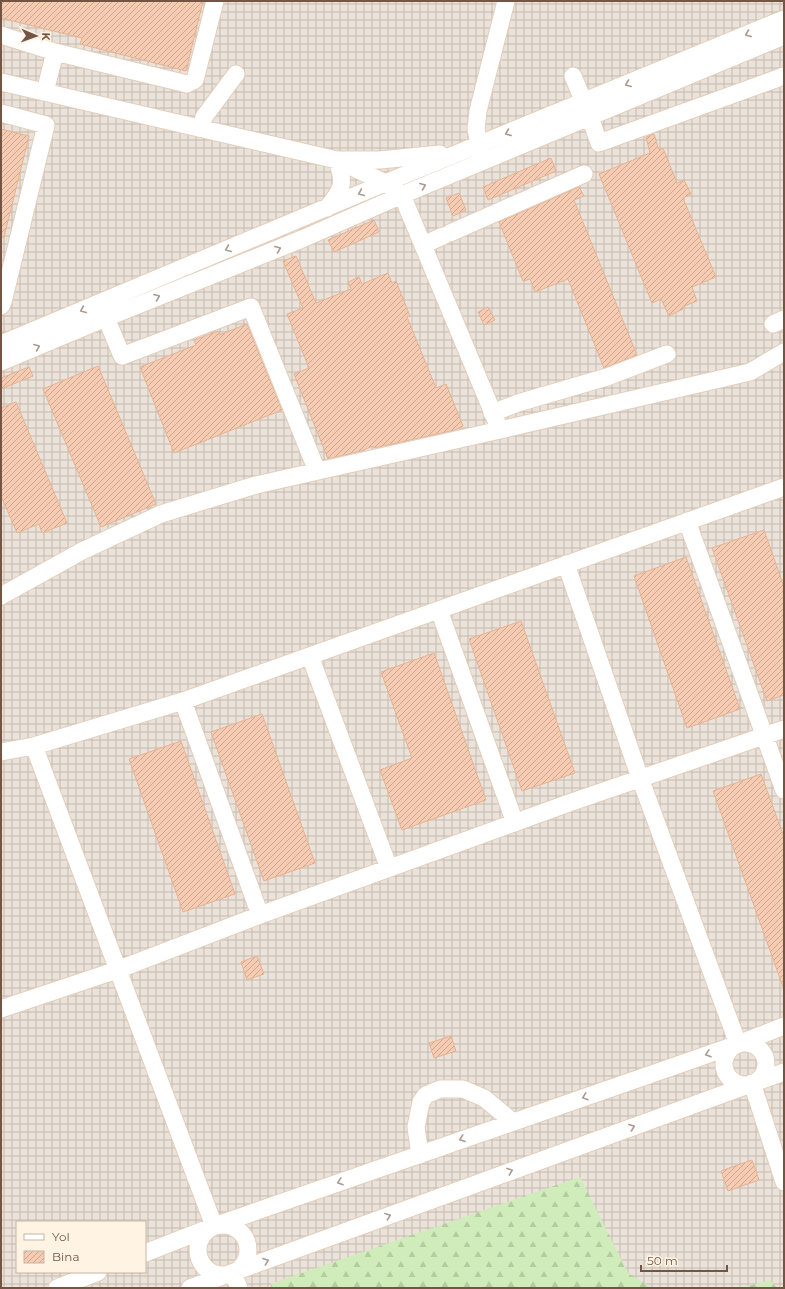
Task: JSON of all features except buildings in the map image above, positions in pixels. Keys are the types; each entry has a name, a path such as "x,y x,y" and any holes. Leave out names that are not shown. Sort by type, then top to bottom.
{"street":[{"path":"1,35 54,52 187,84 195,80 215,1"},
{"path":"482,162 476,129 478,111 506,1"},
{"path":"1,362 103,310 326,208 784,19"},
{"path":"1,344 103,310 302,239 402,195 784,36"},
{"path":"45,92 54,52"},
{"path":"201,128 204,117 236,74"},
{"path":"573,76 599,143 784,76"},
{"path":"1,82 337,160 385,183 402,195 500,430"},
{"path":"1,113 46,125 1,306"},
{"path":"337,160 380,160 462,152"},
{"path":"326,208 339,194 342,174 337,160"},
{"path":"423,245 584,174"},
{"path":"103,310 122,356 252,308 318,471"},
{"path":"1,596 82,551 160,514 256,485 750,372 784,352"},
{"path":"492,413 518,403 607,377 667,354"},
{"path":"1,752 34,746 184,701 784,487"},
{"path":"687,521 784,790"},
{"path":"566,564 640,778 738,1044"},
{"path":"439,610 515,823"},
{"path":"310,656 389,868"},
{"path":"184,701 260,915"},
{"path":"1,1009 117,970 260,915 640,778 784,729"},
{"path":"34,746 214,1226"},
{"path":"146,1253 214,1226 738,1044 784,1026"},
{"path":"190,1288 236,1280 752,1083 762,1075 765,1063 764,1056 756,1046 744,1043 738,1044 727,1052 724,1065 725,1071 733,1081 746,1085 752,1083 784,1072"},
{"path":"752,1083 784,1182"},
{"path":"420,1155 416,1127 421,1102 426,1095 440,1089 463,1089 484,1098 513,1122"},
{"path":"228,1225 235,1227 245,1237 248,1250 247,1257 236,1280 212,1272 206,1268 199,1256 199,1242 202,1235 214,1226 228,1225"},
{"path":"57,1288 95,1273"}],"shaded area":[{"path":"1,1 784,1 784,1288 1,1288"}],"green space":[{"path":"580,1177 628,1273 652,1288 272,1288 270,1284"},
{"path":"770,1280 777,1288 741,1288"}]}
